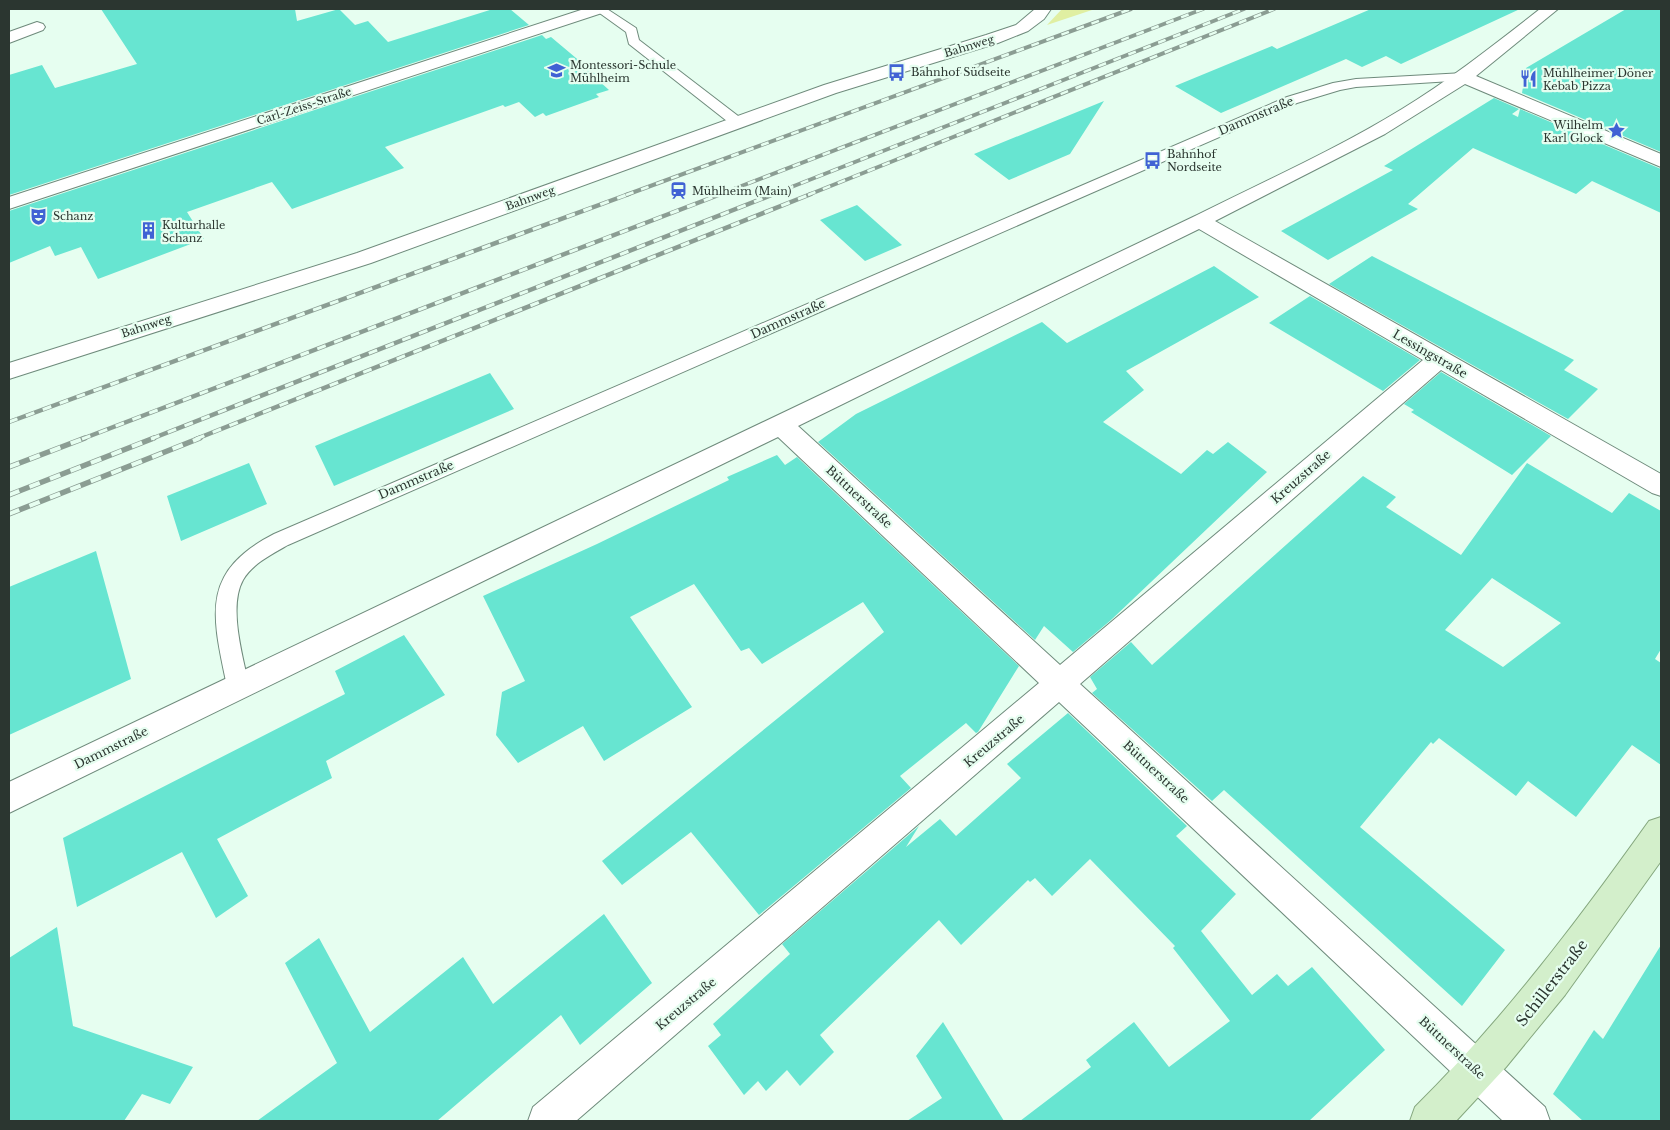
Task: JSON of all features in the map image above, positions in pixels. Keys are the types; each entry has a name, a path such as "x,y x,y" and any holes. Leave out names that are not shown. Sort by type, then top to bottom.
{"main road":[{"name":"Schillerstraße","path":"1428,1121 1514,1032 1583,943 1661,833"}],"street":[{"name":"Carl-Zeiss-Straße","path":"9,203 600,9"},
{"name":"Bahnweg","path":"9,371 388,249 858,80 1008,34 1030,23 1043,9"},
{"name":"Dammstraße","path":"10,797 1200,221 1359,140 1434,97 1550,9"},
{"path":"9,38 37,26"},
{"path":"1464,76 1661,161"},
{"name":"Lessingstraße","path":"1200,221 1661,486"},
{"name":"Kreuzstraße","path":"547,1121 1061,684 1439,359"},
{"name":"Büttnerstraße","path":"780,425 1531,1121"}],"lane":[{"path":"600,9 632,31 633,41 737,122"},
{"name":"Dammstraße","path":"238,686 229,637 227,600 232,582 242,566 269,546 306,528 1292,100 1338,86 1356,83 1464,76"}],"green space":[{"path":"1062,9 1095,9 1047,25"}],"building":[{"path":"101,9 295,9 297,21 339,9 355,25 368,21 388,42 493,9 510,9 529,25 9,195 9,75 42,65 55,88 137,64"},
{"path":"1371,9 1520,9 1401,64 1386,56 1362,67 1346,59 1221,113 1175,86 1272,46 1277,49"},
{"path":"1626,9 1661,9 1661,152 1522,93 1526,68"},
{"path":"542,35 546,39 551,37 601,79 598,80 609,90 596,94 599,97 546,116 543,113 535,117 519,102 505,107 503,105 385,147 404,168 292,209 272,182 187,212 204,239 98,279 81,247 55,256 50,246 9,263 9,211"},
{"path":"1494,98 1519,109 1512,114 1518,117 1520,109 1661,169 1661,213 1592,181 1576,194 1473,148 1408,204 1418,209 1328,260 1281,231 1393,170 1384,166"},
{"path":"1104,101 1070,154 1009,180 974,154"},
{"path":"857,205 902,245 865,261 820,220"},
{"path":"1372,256 1574,360 1564,370 1598,389 1568,419 1329,284"},
{"path":"1214,266 1259,297 1126,371 1144,390 1103,422 1181,474 1207,450 1213,454 1228,442 1267,472 1111,620 1073,652 1044,626 1035,640 818,442 856,414 1042,322 1067,343"},
{"path":"1310,296 1420,360 1383,391 1269,323"},
{"path":"1441,372 1551,436 1512,475 1411,412 1414,410 1404,404"},
{"path":"490,373 514,409 334,486 315,446"},
{"path":"777,455 785,465 797,457 1019,666 978,732 976,733 966,723 900,776 911,788 759,915 691,832 622,885 602,861 884,632 863,602 762,664 749,648 741,651 694,584 630,617 692,707 604,761 583,726 518,763 496,735 502,692 525,681 483,596 597,544 729,480 727,477"},
{"path":"249,463 267,504 181,541 167,496"},
{"path":"1527,463 1612,513 1629,493 1661,511 1661,649 1655,659 1661,663 1661,765 1632,745 1576,817 1528,781 1516,796 1439,738 1433,744 1431,742 1360,827 1505,950 1462,1006 1224,790 1212,801 1092,693 1097,689 1090,677 1131,642 1152,665 1363,476 1396,497 1386,507 1461,555","holes":["1492,578 1561,623 1503,667 1445,630"]},
{"path":"96,551 131,679 9,735 9,587"},
{"path":"404,635 445,695 326,761 332,778 217,839 248,896 216,918 182,852 77,907 63,838 345,694 335,671"},
{"path":"1068,713 1187,826 1176,836 1236,894 1201,931 1252,995 1277,974 1288,986 1312,967 1385,1050 1309,1121 1020,1121 1091,1067 1086,1060 1134,1022 1169,1067 1230,1021 1173,948 1175,946 1090,859 1052,896 1035,878 1030,882 1028,880 961,945 939,920 820,1035 834,1052 800,1086 787,1070 766,1091 758,1081 744,1095 708,1046 721,1035 713,1024 790,954 782,944 919,826 906,847 940,819 956,836 1021,778 1007,764"},
{"path":"604,914 652,983 580,1045 561,1015 437,1121 257,1121 337,1063 285,963 319,938 370,1032 463,957 493,1004"},
{"path":"57,927 73,1026 193,1067 170,1104 142,1094 124,1121 9,1121 9,958"},
{"path":"1661,945 1661,1121 1583,1121 1553,1094 1594,1030 1603,1039"},
{"path":"943,1022 1004,1121 907,1121 942,1098 916,1056"}],"railway":[{"path":"626,195 1131,9"},
{"path":"718,195 1203,9"},
{"path":"771,195 1244,9"},
{"path":"808,195 1274,9"},
{"path":"9,422 629,194"},
{"path":"82,439 721,194"},
{"path":"151,439 774,194"},
{"path":"196,439 811,194"},
{"path":"9,467 85,438"},
{"path":"9,495 154,438"},
{"path":"9,514 200,438"}],"place":[{"name":"Montessori-Schule Mühlheim","path":"556,71"},
{"name":"Bahnhof Südseite","path":"897,72"},
{"name":"Mühlheimer Döner Kebab Pizza","path":"1529,79"},
{"name":"Wilhelm Karl Glock","path":"1617,131"},
{"name":"Bahnhof Nordseite","path":"1153,160"},
{"name":"Mühlheim (Main)","path":"678,191"},
{"name":"Schanz","path":"39,216"},
{"name":"Kulturhalle Schanz","path":"148,231"}]}
